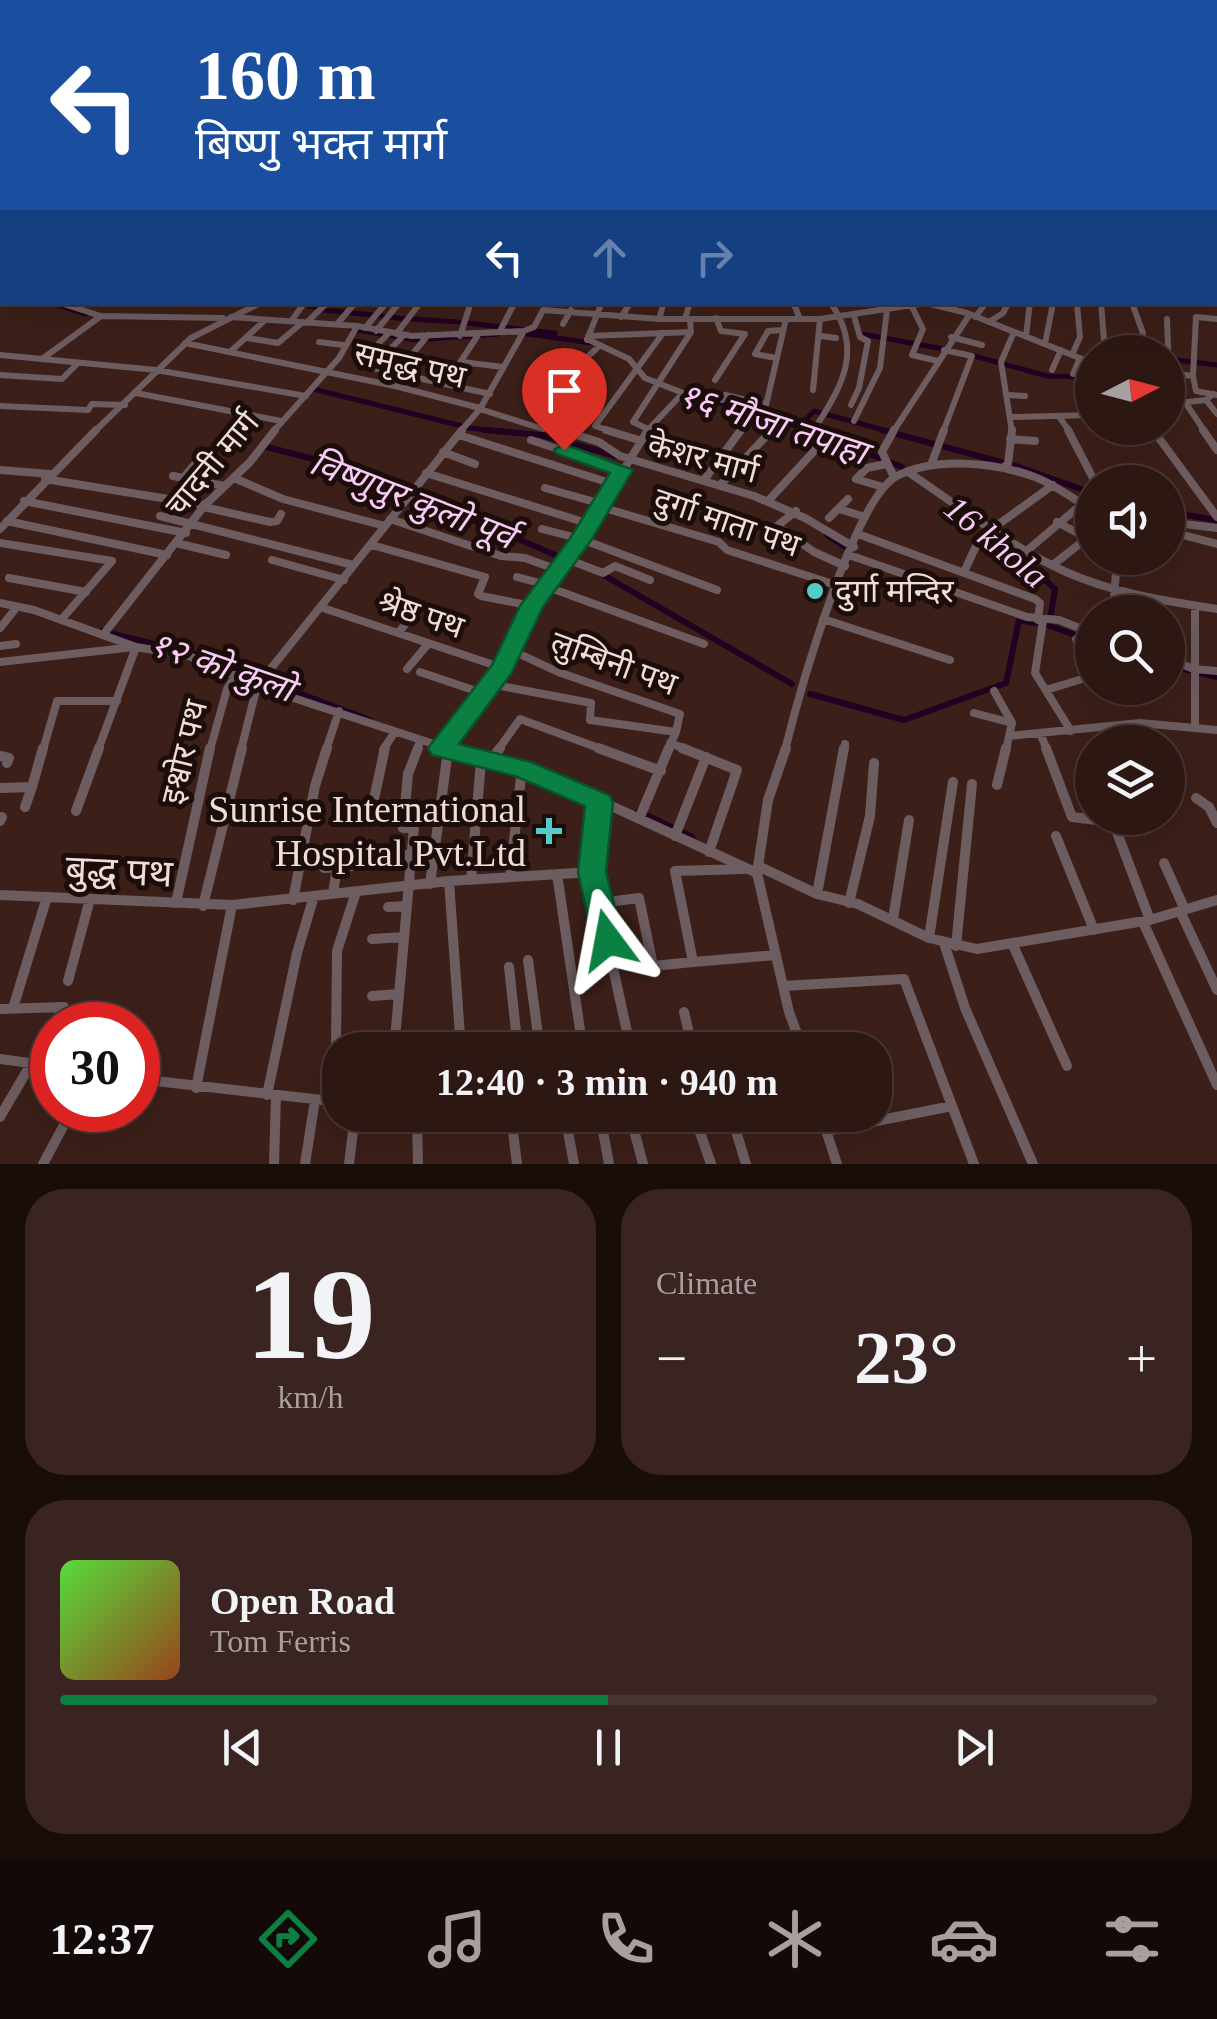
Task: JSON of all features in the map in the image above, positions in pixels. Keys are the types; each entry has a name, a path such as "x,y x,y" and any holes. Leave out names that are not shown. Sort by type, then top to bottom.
{"street":[{"path":"65,305 99,317 337,324 395,336 428,337 478,337 500,328 523,332 534,328 543,310 659,319 820,319 904,305 923,329 912,355 938,361"},
{"path":"0,528 48,476 185,344 256,305"},
{"path":"300,322 304,305"},
{"path":"247,338 278,343 324,305"},
{"path":"337,324 353,305"},
{"name":"चादनी मार्ग","path":"105,633 204,506 234,478 280,421 327,372 339,358 343,345 384,305"},
{"path":"376,331 398,305"},
{"path":"419,305 371,370 490,394"},
{"path":"460,336 470,305"},
{"path":"500,328 513,305"},
{"path":"587,339 601,305"},
{"path":"622,317 629,305"},
{"path":"659,319 663,305"},
{"path":"648,428 633,422 691,332 690,305"},
{"path":"758,305 758,316"},
{"path":"793,305 800,319"},
{"path":"817,425 837,396 848,342 841,318 832,305"},
{"path":"854,422 872,398 887,338 883,310 876,305"},
{"path":"934,305 971,315 1075,356"},
{"path":"971,315 975,305"},
{"path":"894,477 882,452 888,436 952,338 983,305"},
{"path":"989,322 1004,313 1008,305"},
{"path":"1026,336 1030,305"},
{"path":"1045,344 1053,305"},
{"path":"1077,305 1080,335"},
{"path":"1102,305 1104,335"},
{"path":"1133,305 1143,335"},
{"path":"564,324 571,310"},
{"path":"851,406 859,388 868,342 860,337 854,316"},
{"path":"42,359 99,317"},
{"path":"1212,396 1196,392 1196,317 1217,319"},
{"path":"715,380 745,334 720,331 716,318"},
{"path":"764,412 786,319"},
{"path":"813,390 820,319"},
{"path":"1167,320 1167,335"},
{"path":"230,352 263,322"},
{"path":"783,330 768,331 754,354 789,364"},
{"path":"203,906 257,686 323,608 414,486 480,409 523,332"},
{"path":"587,339 691,332"},
{"path":"1005,466 1012,417 1000,363 1004,343 1014,332"},
{"path":"642,442 596,426 664,333"},
{"path":"618,353 634,334"},
{"path":"364,358 395,336"},
{"path":"820,336 836,338"},
{"path":"396,373 428,337"},
{"path":"446,384 478,337"},
{"path":"952,338 982,345"},
{"path":"587,339 655,384 681,394 648,428 632,460"},
{"path":"587,339 618,353 634,369"},
{"path":"320,342 343,345"},
{"name":"समृद्ध पथ","path":"185,344 327,372 480,409 543,429 550,426 632,460"},
{"path":"548,396 596,348"},
{"path":"931,465 972,356 945,349"},
{"path":"1052,370 1060,350"},
{"path":"0,355 156,370 306,396"},
{"path":"462,362 503,368"},
{"path":"1073,374 1075,362"},
{"path":"0,375 62,379 77,364"},
{"path":"1185,373 1193,372"},
{"path":"136,394 280,421"},
{"path":"720,484 779,422 725,395 722,400"},
{"path":"1006,395 1025,396"},
{"path":"1185,402 1212,396"},
{"path":"1212,396 1217,414"},
{"path":"1185,403 1217,450"},
{"path":"0,406 88,410 92,404 125,405"},
{"path":"704,480 752,415 764,412"},
{"path":"1012,417 1075,417"},
{"path":"550,426 558,418"},
{"path":"1060,418 1087,465"},
{"path":"459,435 613,484"},
{"path":"768,501 828,436"},
{"path":"1010,439 1035,441"},
{"path":"530,440 622,470"},
{"path":"1164,445 1215,515"},
{"path":"443,452 475,464"},
{"name":"केशर मार्ग","path":"444,747 502,668 532,606 632,460 768,501 851,551 1041,620 1058,620 1075,626"},
{"path":"183,478 195,464"},
{"path":"882,487 856,479 867,468 886,464"},
{"path":"797,1032 755,869 768,800 823,620 865,516 882,487 894,477 931,465 1005,466 1075,500"},
{"path":"0,470 204,506 270,522 278,521 280,514"},
{"path":"908,472 926,480 992,530 1054,564 1114,590 1217,609"},
{"path":"426,473 590,524"},
{"path":"173,476 224,486"},
{"path":"234,478 283,499 387,522 558,570"},
{"path":"992,530 1053,486"},
{"name":"दुर्गा माता पथ","path":"545,488 719,542 727,550 836,585"},
{"path":"406,497 447,509"},
{"path":"829,518 848,499"},
{"path":"24,502 186,533"},
{"path":"838,508 865,516"},
{"path":"1030,548 1075,509"},
{"path":"793,513 777,526 814,552 845,566"},
{"path":"160,516 354,565"},
{"path":"7,521 166,555"},
{"path":"1054,564 1087,538 1057,522"},
{"path":"1185,524 1217,528"},
{"path":"542,529 581,539 717,590"},
{"path":"778,542 786,532"},
{"path":"858,534 1035,599 1040,604 1041,620 1034,668 1071,731"},
{"path":"1185,536 1217,544"},
{"path":"0,543 112,561 63,618"},
{"path":"176,543 226,556"},
{"path":"964,572 977,544"},
{"path":"372,545 485,576 478,594 481,596 532,606"},
{"path":"566,559 603,572 615,566 650,580"},
{"path":"272,560 344,580"},
{"path":"1114,595 1115,575"},
{"path":"517,577 704,644"},
{"path":"9,578 86,592"},
{"path":"0,604 63,618 136,646 189,656 257,686 340,711 420,742 486,762 522,768 641,816 755,869 950,944 977,949 1094,930 1147,921 1214,901 1217,914"},
{"path":"0,628 17,606"},
{"path":"1195,607 1195,724"},
{"name":"श्रेष्ठ पथ","path":"323,608 502,668"},
{"path":"399,632 415,612"},
{"path":"823,620 950,660"},
{"path":"0,646 16,644"},
{"path":"407,669 428,644"},
{"path":"0,662 49,653 88,654 136,646"},
{"path":"76,811 136,646"},
{"name":"लुम्बिनी पथ","path":"512,650 558,672 680,714 676,732"},
{"path":"1185,669 1194,674 1217,671"},
{"path":"420,672 482,694"},
{"name":"इश्वोर पथ","path":"176,903 214,730 227,689 236,675"},
{"path":"1046,690 1075,681"},
{"path":"490,684 590,703 590,720 676,732 641,816"},
{"path":"994,691 1012,723 997,786"},
{"path":"25,807 57,702 117,701"},
{"path":"293,900 315,786 340,711"},
{"path":"974,713 1012,723"},
{"path":"471,880 486,762 516,722 526,720 660,771"},
{"path":"1140,725 1195,724 1217,730"},
{"path":"1009,736 1075,731"},
{"path":"374,799 381,754 394,733"},
{"path":"1040,734 1072,817 1113,822 1147,921 1217,1086"},
{"path":"396,1032 414,827 397,828 408,774 420,742"},
{"path":"670,743 737,770 711,849"},
{"path":"817,894 846,744"},
{"path":"430,884 444,747"},
{"path":"677,833 706,757"},
{"path":"849,902 870,816 874,763"},
{"path":"510,876 522,768"},
{"path":"929,938 953,782"},
{"path":"972,784 950,944 966,1008 1033,1164"},
{"path":"0,788 32,787"},
{"path":"1196,798 1209,807 1217,823"},
{"path":"600,802 592,872 627,1032"},
{"path":"892,919 909,820"},
{"path":"1056,836 1094,930"},
{"path":"388,857 412,854"},
{"path":"1164,862 1217,990"},
{"path":"324,868 353,866"},
{"path":"333,894 337,867"},
{"path":"693,962 675,871 755,869"},
{"name":"बुद्ध पथ","path":"0,895 232,906 449,881 592,872"},
{"path":"556,874 580,1032"},
{"path":"449,881 460,1032"},
{"path":"336,1032 337,951 356,892"},
{"path":"6,1008 47,896"},
{"path":"274,1164 272,1095 296,953 314,896"},
{"path":"600,903 639,898 653,966 776,954"},
{"path":"68,981 90,899"},
{"path":"196,1088 232,906"},
{"path":"388,907 407,906"},
{"path":"372,940 404,938"},
{"path":"1012,942 1067,1066"},
{"path":"528,960 538,1032"},
{"path":"509,967 516,1032"},
{"path":"784,986 904,979 974,1164"},
{"path":"372,996 399,994"},
{"path":"684,1012 689,1032"},
{"path":"0,1059 29,1064 0,1118"},
{"path":"160,1082 322,1100"},
{"path":"305,1164 315,1100"},
{"path":"892,1118 952,1106"},
{"path":"43,1164 60,1132"},
{"path":"350,1164 353,1132"},
{"path":"418,1132 418,1164"},
{"path":"513,1132 516,1164"},
{"path":"569,1132 574,1164"},
{"path":"603,1132 609,1164"},
{"path":"635,1132 643,1164"},
{"path":"700,1132 711,1164"},
{"path":"736,1132 746,1164"},
{"path":"826,1132 837,1164"}],"waterway":[{"name":"१६ मौजा तपाहा","path":"58,305 86,314"},
{"path":"307,305 318,308"},
{"path":"322,310 373,315"},
{"path":"380,316 405,319"},
{"path":"412,319 459,322"},
{"path":"467,323 555,333"},
{"name":"१६ मौजा तपाहा","path":"352,329 415,340 498,334"},
{"name":"१६ मौजा तपाहा","path":"520,333 592,343"},
{"path":"862,334 949,350"},
{"path":"971,355 1047,376 1075,377"},
{"path":"1185,361 1217,365"},
{"path":"313,389 462,426"},
{"name":"१६ मौजा तपाहा","path":"680,394 745,409 816,432"},
{"path":"801,425 814,411 891,432"},
{"path":"468,428 510,432"},
{"path":"484,430 541,435 616,456"},
{"name":"१६ मौजा तपाहा","path":"809,430 902,467"},
{"path":"882,430 1019,467 1075,487"},
{"name":"विष्णुपुर कुलो पूर्व","path":"263,446 313,459 412,495"},
{"name":"विष्णुपुर कुलो पूर्व","path":"443,507 560,557"},
{"path":"1185,515 1217,520"},
{"path":"827,535 850,550"},
{"name":"16 khola","path":"1005,543 1055,589 1051,614"},
{"name":"विष्णुपुर कुलो पूर्व","path":"598,572 792,684"},
{"name":"16 khola","path":"810,694 904,720 1006,683 1019,620 1035,623"},
{"name":"16 khola","path":"1047,625 1075,635"},
{"name":"१२ को कुलो","path":"102,631 197,655 370,720"},
{"name":"16 khola","path":"1185,669 1217,677"},
{"name":"१२ को कुलो","path":"639,813 691,838"}],"place":[{"name":"दुर्गा मन्दिर","path":"815,591"},
{"name":"Sunrise International Hospital Pvt.Ltd","path":"549,831"}],"route":[{"path":"564,450 622,470 581,539 532,606 502,668 441,748 489,763 522,768 581,790 600,802 592,872 608,940"}]}
